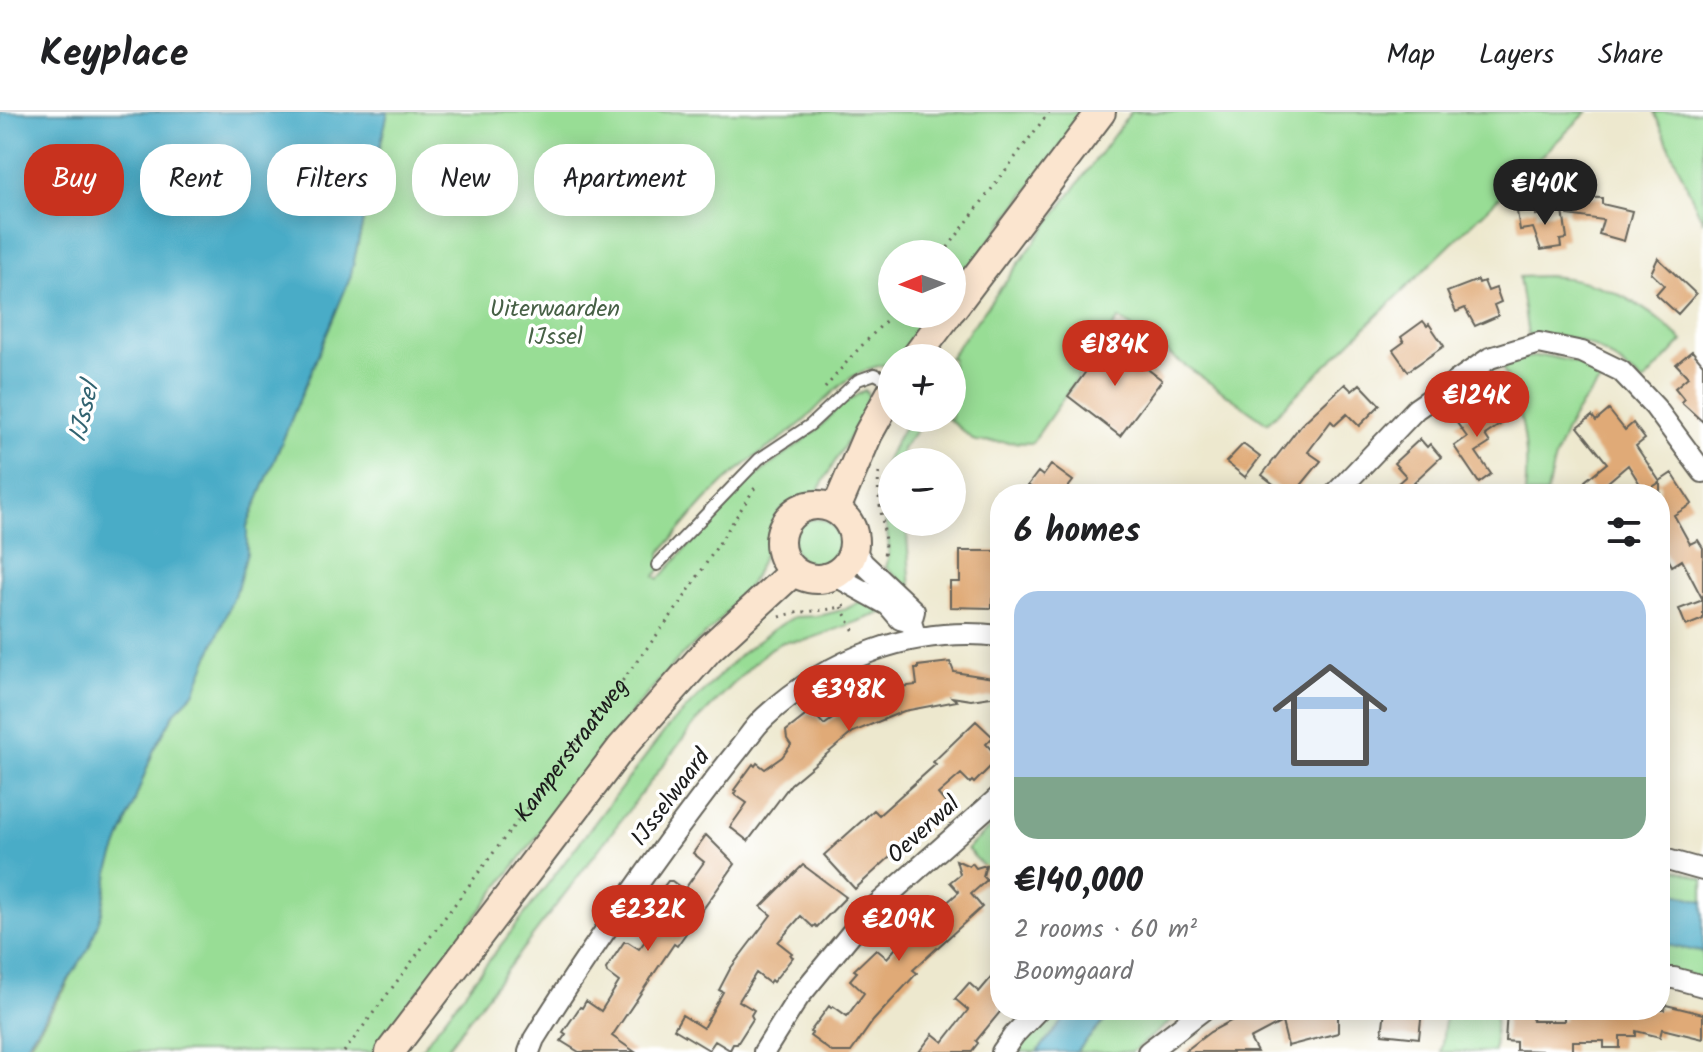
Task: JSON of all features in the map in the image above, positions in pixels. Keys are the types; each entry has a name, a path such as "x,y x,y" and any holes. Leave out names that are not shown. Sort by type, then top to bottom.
{"main road":[{"path":"966,290 1101,112"},
{"path":"836,509 878,416"},
{"path":"821,504 836,509 852,526 854,549 847,564 834,575 813,579 794,571 783,559 780,543 783,527 791,514 805,506 821,504"},
{"name":"Kamperstraatweg","path":"390,1052 622,747 709,649 794,571"}],"street":[{"path":"1345,484 1416,409 1490,358 1539,343 1582,352 1621,371 1655,407 1703,472"},
{"path":"854,549 863,563 914,611 914,630"},
{"path":"834,575 888,605 914,630"},
{"name":"IJsselwaard","path":"529,1052 534,1039 594,944 712,782 764,718 834,666 914,630 990,635"},
{"name":"Oeverwal","path":"764,1052 798,998 868,913 990,805"},
{"path":"1670,861 1703,870"},
{"path":"1670,978 1703,986"},
{"path":"1002,1052 1028,1020"},
{"path":"1148,1052 1190,1020"}],"lane":[{"path":"657,565 759,459 810,425 854,383 875,374 878,376"}],"path":[{"path":"953,240 1049,112"},
{"path":"819,396 879,328"},
{"name":"Kamperstraatweg","path":"344,1052 680,604 756,484"},
{"path":"883,563 884,536"},
{"path":"774,620 792,613 841,607 866,652"}],"green space":[{"name":"Uiterwaarden IJssel","path":"388,112 1086,112 966,273 966,240 878,240 878,328 926,328 914,344 878,344 878,366 843,383 797,427 722,484 660,553 661,569 655,576 659,579 739,489 817,430 839,406 865,390 871,400 816,494 795,499 779,511 770,530 769,545 750,584 714,627 678,659 636,707 372,1052 29,1052 31,1042 65,989 102,912 110,867 153,752 175,712 194,693 247,553 247,526 350,278 364,216 396,216 396,144 381,144"},
{"path":"1131,112 1587,112 1267,423 1119,319 1032,443 975,441 964,432 966,344 959,344"},
{"path":"1654,112 1703,112 1703,222"},
{"path":"1548,276 1587,282 1622,296 1653,315 1683,341 1643,383 1617,361 1577,340 1528,335 1519,277"},
{"path":"1547,356 1582,364 1604,378 1573,417 1559,446 1549,484 1525,484 1523,428 1501,364 1521,358"},
{"path":"901,432 915,432 903,448 893,448"},
{"path":"816,519 832,526 839,542 832,558 816,565 800,558 793,542 800,526"},
{"path":"887,536 907,536 911,590 886,567"},
{"path":"861,601 884,612 804,641 783,642 768,650 696,722 444,1052 419,1052 668,727 741,654 774,629 794,617 819,616 846,609"},
{"path":"990,827 990,873 967,849"},
{"path":"1670,867 1703,879 1703,902 1670,891"},
{"path":"1670,946 1703,952 1703,978 1670,971"},
{"path":"1038,1020 1064,1020 1037,1052 1013,1052"},
{"path":"1106,1020 1172,1020 1132,1052 1076,1052"},
{"path":"1445,1020 1496,1020 1494,1052 1441,1052"}],"water":[{"name":"IJssel","path":"0,112 388,112 381,144 267,144 267,216 364,216 350,278 247,526 247,553 238,586 194,693 175,712 153,752 110,867 102,912 89,948 22,1052 0,1052"},
{"path":"1670,891 1703,902 1703,952 1670,946"},
{"path":"1064,1020 1106,1020 1076,1052 1037,1052"}],"building":[{"path":"1569,197 1602,198 1602,204 1632,211 1624,241 1599,234 1603,220 1568,215"},
{"path":"1536,209 1536,215 1563,211 1567,239 1560,240 1561,247 1541,250 1533,228 1520,230 1517,212"},
{"path":"1658,258 1696,294 1678,314 1656,294 1664,285 1651,273"},
{"path":"1478,280 1479,283 1484,281 1488,291 1496,288 1501,302 1494,305 1498,316 1475,326 1465,308 1456,312 1447,292"},
{"path":"1423,321 1427,326 1429,324 1444,346 1408,371 1393,350 1404,342 1401,337"},
{"path":"1109,340 1162,380 1120,436 1068,396"},
{"path":"1692,351 1703,364 1703,422 1681,402 1684,399 1675,388 1688,377 1676,364"},
{"path":"1345,384 1352,391 1360,384 1380,405 1359,426 1347,414 1335,425 1331,421 1308,452 1321,461 1302,484 1273,484 1262,475 1301,425"},
{"path":"1485,404 1488,408 1493,406 1504,422 1485,435 1490,443 1476,452 1491,474 1479,483 1454,446 1467,437 1457,423"},
{"path":"1609,410 1625,430 1633,423 1645,439 1636,446 1660,482 1640,484 1628,465 1606,484 1588,484 1585,481 1607,463 1578,427 1592,416 1596,421"},
{"path":"1420,439 1427,447 1430,444 1441,457 1414,482 1416,484 1397,484 1406,476 1394,463"},
{"path":"1243,444 1260,457 1245,477 1226,462"},
{"path":"1051,465 1073,481 1071,484 1029,484 1038,472 1043,476"},
{"path":"1672,473 1692,504 1674,515 1690,544 1698,540 1703,548 1703,600 1682,560 1672,566 1670,562 1670,484 1660,484"},
{"path":"960,551 990,551 990,608 950,607 950,582 960,582"},
{"path":"1703,600 1703,619 1686,626 1679,609"},
{"path":"950,662 954,672 990,677 990,697 971,700 952,697 957,701 904,711 853,732 791,784 748,841 730,827 747,803 734,794 734,790 753,764 755,766 757,763 765,769 782,757 791,745 786,731 809,713 824,725 849,707 847,700 855,689 869,683 878,687 883,685 884,689 917,685 915,669"},
{"path":"976,721 990,734 986,744 990,748 990,767 974,783 961,774 938,794 948,806 947,809 855,889 824,855 874,810 879,815 936,764 933,762"},
{"path":"706,835 735,864 677,946 674,944 612,1036 635,1052 579,1052 561,1041 566,1034 563,1032 586,1001 601,1011 619,982 606,969 624,942 639,949 661,920 648,907 668,881 684,890 704,862 693,853"},
{"path":"956,860 969,866 972,863 976,868 986,865 983,876 987,880 971,894 982,907 913,970 917,973 873,1021 851,1052 832,1052 810,1036 829,1006 847,1016 864,993 850,980 857,972 854,970 876,949 887,958 905,938 897,925 924,901 936,912 959,892 950,882 960,874"},
{"path":"803,865 846,897 817,927 801,916 778,942 793,957 773,982 771,980 769,983 756,973 739,1001 754,1010 751,1015 753,1019 737,1044 733,1044 730,1050 715,1041 709,1050 674,1029 682,1015 703,1028 723,992 719,990 730,969 771,915 761,907"},
{"path":"990,979 990,1020 993,1020 971,1052 919,1052 933,1034 943,1042 968,1010 955,999 969,983 979,992"},
{"path":"1670,1006 1703,1014 1703,1039 1662,1029 1660,1037 1636,1031 1636,1036 1620,1036 1620,1048 1604,1048 1604,1041 1573,1041 1573,1052 1516,1050 1516,1042 1505,1041 1506,1020 1670,1020"},
{"path":"1232,1020 1338,1020 1338,1033 1288,1046 1282,1022 1250,1039 1257,1052 1184,1052"},
{"path":"1384,1020 1421,1020 1419,1038 1382,1034"}]}
